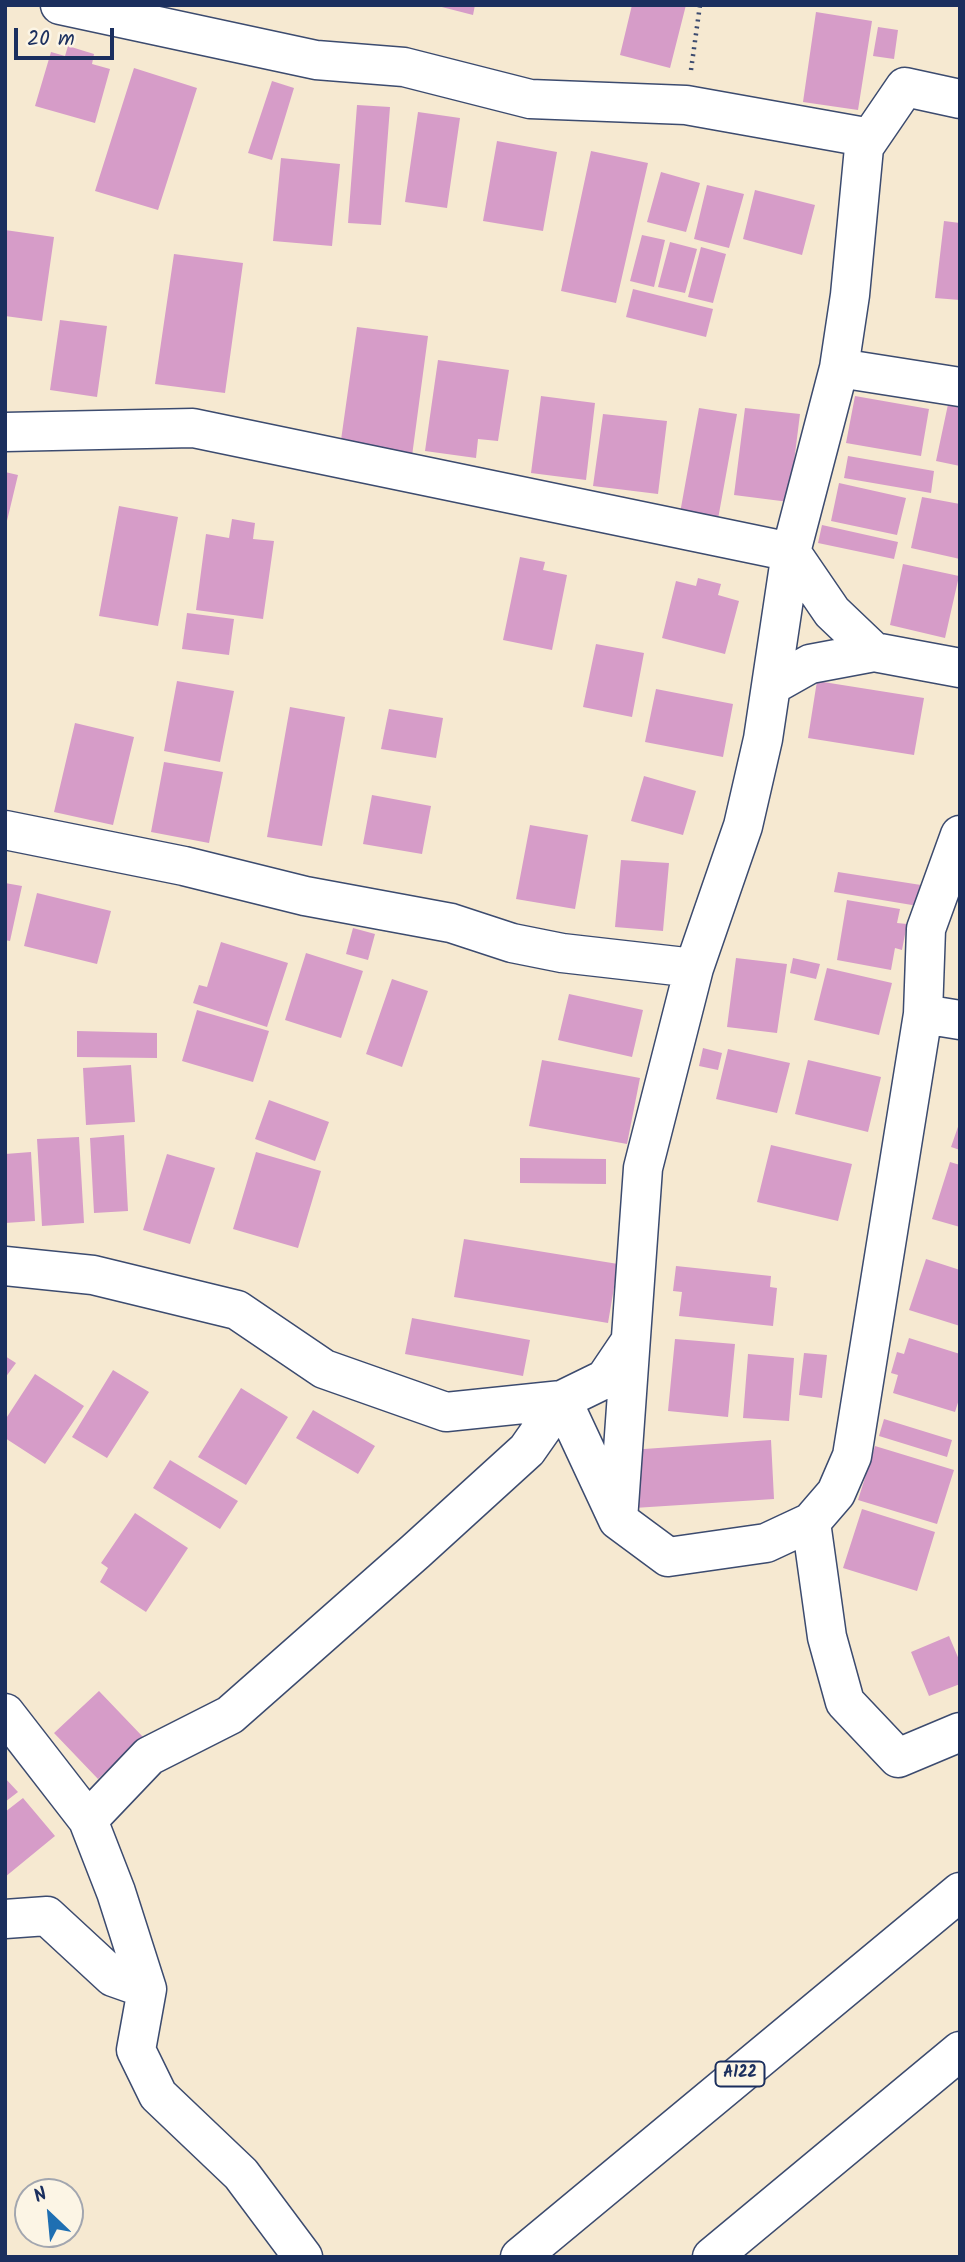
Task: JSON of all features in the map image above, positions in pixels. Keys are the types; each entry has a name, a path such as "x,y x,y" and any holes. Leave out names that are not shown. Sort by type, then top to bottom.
{"main road":[{"path":"60,5 316,60 404,66 530,99 686,104 865,137"},
{"path":"865,137 864,147 905,87 960,99"},
{"path":"618,1520 643,1168 694,968 743,826 763,739 791,552 839,368 850,295 865,137"},
{"path":"839,368 960,387"},
{"path":"5,432 192,428 791,552 832,612 874,652"},
{"path":"771,686 810,664 874,652 960,668"},
{"path":"5,830 184,866 304,896 451,923 512,943 562,953 694,968"},
{"path":"562,1400 618,1520 668,1557 766,1543 811,1522 836,1493 852,1456 942,1017 926,929 958,847"},
{"path":"5,1266 93,1275 237,1310 324,1369 446,1412 562,1400 605,1379 630,1342"},
{"path":"88,1820 149,1756 230,1715 407,1560 527,1450 562,1400"},
{"path":"811,1522 827,1637 845,1702 898,1758 960,1732"},
{"path":"5,1713 88,1820 117,1892 147,1989 136,2050 158,2095 241,2174 303,2257"},
{"name":"A122","path":"520,2257 960,1892"},
{"path":"5,1919 47,1916 113,1977 147,1989"},
{"path":"712,2257 960,2052"}],"path":[{"path":"686,104 700,5"}],"building":[{"path":"434,5 475,5 473,15"},
{"path":"632,5 686,5 670,68 620,55"},
{"path":"816,12 872,21 858,110 803,102"},
{"path":"878,27 898,30 894,59 873,56"},
{"path":"68,46 94,54 92,64 110,69 95,123 35,106 51,52 65,56"},
{"path":"134,68 197,88 158,210 95,191"},
{"path":"272,81 294,88 272,160 248,153"},
{"path":"357,105 390,107 381,225 348,223"},
{"path":"418,112 460,118 447,208 405,202"},
{"path":"497,141 557,152 543,231 483,221"},
{"path":"591,151 648,163 616,303 561,291"},
{"path":"281,158 340,164 332,246 273,241"},
{"path":"661,172 700,183 686,232 647,222"},
{"path":"707,185 744,194 729,248 694,239"},
{"path":"755,190 815,205 802,255 743,239"},
{"path":"944,221 960,223 960,300 935,298"},
{"path":"5,230 54,237 42,321 5,316"},
{"path":"642,235 665,240 654,287 630,281"},
{"path":"670,242 697,249 685,293 658,287"},
{"path":"701,247 726,254 713,303 688,297"},
{"path":"174,254 243,263 225,393 155,384"},
{"path":"633,289 713,309 706,337 626,317"},
{"path":"60,320 107,326 97,397 50,390"},
{"path":"357,327 428,336 412,456 340,447"},
{"path":"438,360 509,370 498,441 478,439 476,458 425,451"},
{"path":"950,395 960,397 960,466 936,461"},
{"path":"541,396 595,403 586,480 531,473"},
{"path":"855,396 929,409 921,456 846,443"},
{"path":"699,408 737,414 718,519 680,513"},
{"path":"745,408 800,414 789,502 734,495"},
{"path":"603,414 667,421 658,494 593,486"},
{"path":"848,456 934,471 931,493 844,478"},
{"path":"5,472 18,475 6,525 5,525"},
{"path":"839,483 906,498 897,535 831,521"},
{"path":"922,497 960,504 960,559 911,548"},
{"path":"119,506 178,517 158,626 99,616"},
{"path":"232,519 255,523 253,539 274,541 263,619 196,610 206,534 229,538"},
{"path":"822,525 898,542 894,559 818,543"},
{"path":"520,557 545,562 543,570 567,575 552,650 503,640"},
{"path":"903,564 959,576 945,638 890,625"},
{"path":"698,578 721,584 718,595 739,601 725,654 662,638 676,581 696,586"},
{"path":"187,613 234,619 229,655 182,649"},
{"path":"596,644 644,653 632,717 583,707"},
{"path":"177,681 234,691 220,762 164,751"},
{"path":"817,681 924,698 914,755 808,738"},
{"path":"656,689 733,704 723,757 645,742"},
{"path":"290,707 345,717 322,846 267,837"},
{"path":"389,709 443,718 436,758 381,749"},
{"path":"75,723 134,737 113,825 54,812"},
{"path":"164,762 223,772 209,843 151,832"},
{"path":"644,776 696,791 683,835 631,821"},
{"path":"372,795 431,806 422,854 363,844"},
{"path":"530,825 588,835 575,909 516,899"},
{"path":"621,860 669,863 663,931 615,927"},
{"path":"838,872 921,885 918,906 834,892"},
{"path":"5,883 22,886 10,941 5,940"},
{"path":"37,893 111,911 97,964 24,946"},
{"path":"847,900 900,909 897,923 907,924 902,950 895,948 891,970 837,960"},
{"path":"353,928 375,934 368,960 346,954"},
{"path":"221,942 288,963 267,1027 193,1003 199,985 207,987"},
{"path":"306,953 363,971 341,1038 285,1020"},
{"path":"736,958 787,964 777,1033 727,1027"},
{"path":"793,958 820,964 816,979 790,973"},
{"path":"827,968 892,983 879,1035 814,1020"},
{"path":"392,979 428,991 402,1067 366,1054"},
{"path":"569,994 643,1010 632,1057 558,1040"},
{"path":"197,1010 269,1031 253,1082 182,1061"},
{"path":"77,1031 157,1033 157,1058 77,1057"},
{"path":"703,1048 722,1053 718,1070 699,1066"},
{"path":"728,1049 790,1063 777,1113 716,1099"},
{"path":"542,1060 640,1078 627,1144 529,1126"},
{"path":"808,1060 881,1077 868,1132 795,1114"},
{"path":"131,1065 135,1122 86,1125 83,1068"},
{"path":"269,1100 329,1122 315,1161 255,1139"},
{"path":"960,1121 960,1150 951,1147"},
{"path":"124,1135 128,1211 94,1213 90,1138"},
{"path":"79,1137 84,1223 42,1226 37,1139"},
{"path":"771,1145 852,1164 838,1221 757,1202"},
{"path":"31,1152 35,1221 5,1223 5,1154"},
{"path":"256,1152 321,1171 298,1248 233,1229"},
{"path":"167,1154 215,1168 190,1244 143,1230"},
{"path":"520,1158 606,1159 606,1184 520,1183"},
{"path":"950,1162 960,1165 960,1227 932,1219"},
{"path":"464,1239 618,1264 608,1323 454,1297"},
{"path":"926,1259 960,1270 960,1326 909,1310"},
{"path":"676,1266 771,1276 770,1287 777,1288 773,1326 679,1316 682,1292 673,1291"},
{"path":"412,1318 530,1340 523,1376 405,1354"},
{"path":"909,1338 960,1354 960,1396 955,1412 893,1393 898,1375 891,1373 897,1352 904,1354"},
{"path":"675,1339 735,1344 728,1417 668,1411"},
{"path":"804,1353 827,1355 822,1398 799,1395"},
{"path":"748,1354 794,1358 789,1421 743,1418"},
{"path":"5,1356 16,1363 5,1378"},
{"path":"113,1370 149,1392 107,1458 72,1437"},
{"path":"35,1374 84,1406 45,1464 5,1438 5,1420"},
{"path":"241,1388 288,1417 246,1485 198,1457"},
{"path":"313,1410 375,1446 358,1474 296,1438"},
{"path":"884,1419 952,1440 947,1457 879,1436"},
{"path":"771,1440 774,1499 634,1508 630,1450"},
{"path":"875,1446 954,1470 937,1524 858,1500"},
{"path":"170,1460 238,1501 220,1529 153,1488"},
{"path":"862,1509 935,1532 917,1591 843,1568"},
{"path":"135,1513 188,1548 146,1612 100,1582 108,1568 101,1563"},
{"path":"949,1636 960,1662 960,1684 929,1696 911,1652"},
{"path":"99,1691 143,1737 98,1779 54,1733"},
{"path":"5,1778 18,1792 5,1802"},
{"path":"23,1798 55,1836 5,1877 5,1812"}]}
